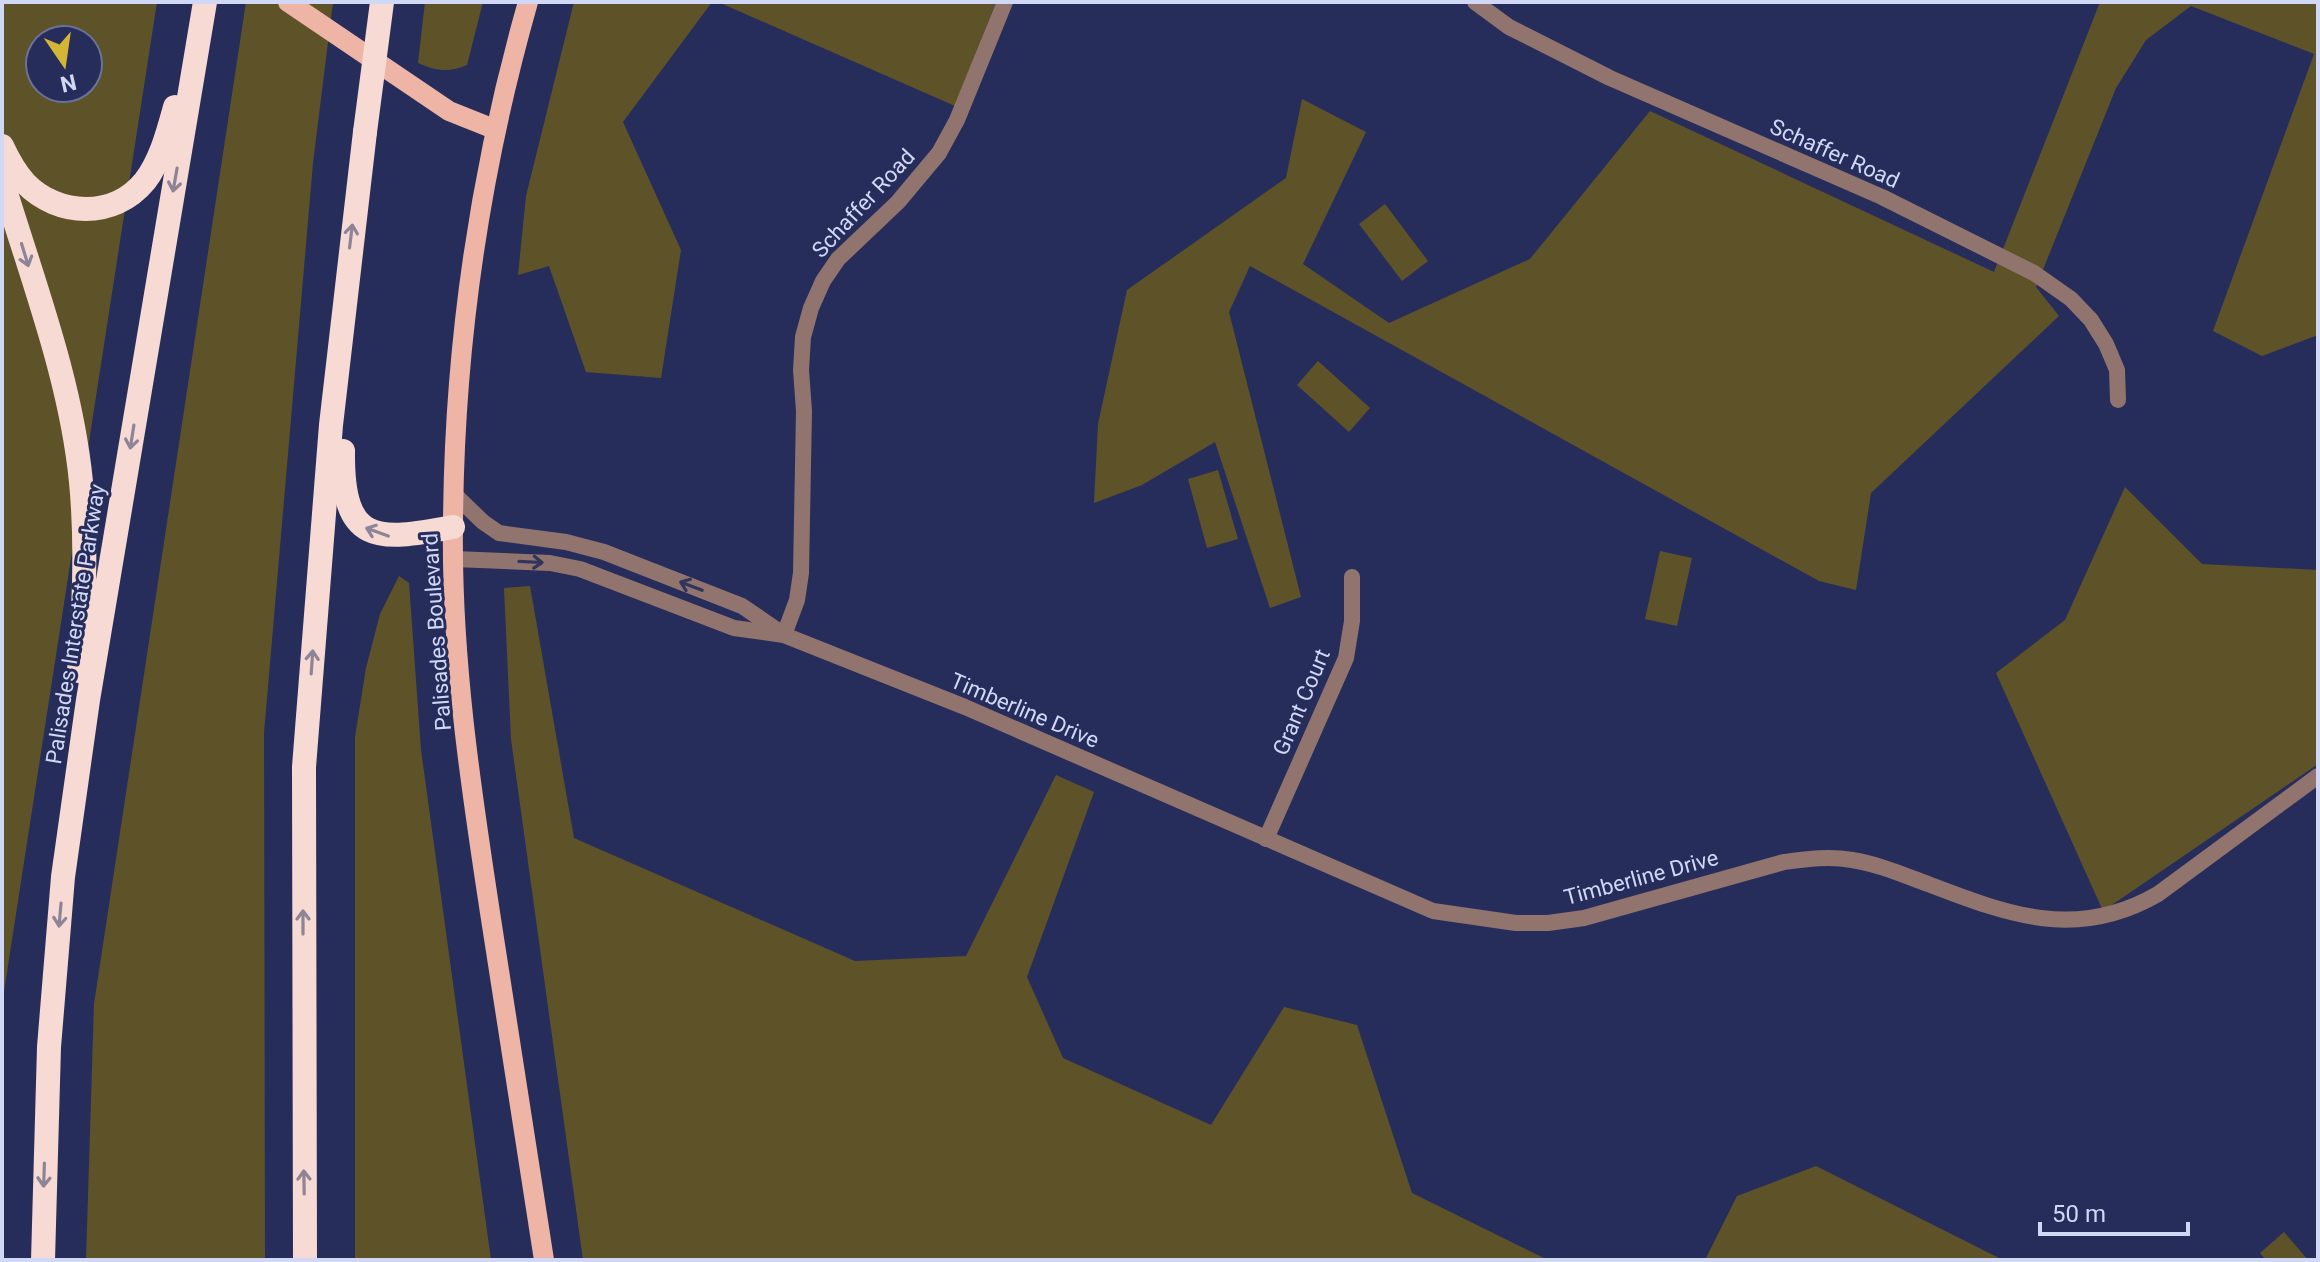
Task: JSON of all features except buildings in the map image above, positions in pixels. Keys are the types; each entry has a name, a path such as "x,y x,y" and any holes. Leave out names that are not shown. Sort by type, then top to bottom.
{"highway":[{"path":"305,1260 304,767 325,494 346,279 382,2"},
{"path":"2,146 23,181 55,204 90,210 129,196 149,175 162,148 204,11"},
{"name":"Palisades Interstate Parkway","path":"43,1260 49,1047 63,877 91,685 204,11"},
{"path":"2,180 61,373 81,480 84,597 63,877"},
{"path":"346,279 343,478 348,507 363,526 384,536 453,527"}],"main road":[{"path":"288,2 449,111 494,129"},
{"name":"Palisades Boulevard","path":"528,2 494,129 477,221 466,304 453,527 462,693 475,812 544,1260"}],"street":[{"name":"Schaffer Road","path":"784,635 797,600 801,573 804,411 801,370 803,337 811,308 823,281 838,259 898,202 939,153 957,120 1005,2"},
{"name":"Schaffer Road","path":"1475,2 1509,27 1610,78 1882,197 2034,273 2071,299 2091,320 2117,370 2118,400"},
{"name":"Timberline Drive","path":"454,494 499,533 594,549 718,596 742,606 784,635 965,707 1433,911 1516,923 1584,918 1784,862 1817,857 1850,859 1879,866 1956,895 2030,917 2081,921 2109,916 2158,894 2318,776"},
{"name":"Timberline Drive","path":"454,559 550,563 580,569 734,628 784,635"},
{"name":"Grant Court","path":"1266,839 1346,658 1352,621 1352,577"},
{"path":"710,618 718,596"}],"shaded area":[{"path":"2,2 157,2 3,998 2,1042"},
{"path":"246,2 333,2 313,163 264,733 265,1260 86,1260 94,1004"},
{"path":"425,2 483,2 467,65 442,70 418,63"},
{"path":"574,2 712,2 623,122 681,250 661,378 586,372 549,266 518,275 526,196"},
{"path":"718,2 996,2 955,106"},
{"path":"2100,2 2318,2 2318,335 2262,356 2213,331 2314,54 2191,6 2146,40 2116,88 2036,287 2059,316 1871,493 1856,590 1819,581 1250,266 1229,312 1301,597 1270,608 1215,442 1142,485 1094,503 1098,424 1127,290 1286,178 1302,99 1366,132 1303,264 1389,323 1530,259 1650,111 1994,272"},
{"path":"1385,204 1428,261 1402,281 1359,224"},
{"path":"1318,361 1370,408 1349,432 1297,385"},
{"path":"1218,470 1238,539 1207,548 1188,479"},
{"path":"2125,487 2202,564 2318,570 2318,764 2103,911 1996,673 2065,620"},
{"path":"1660,551 1692,558 1677,626 1645,619"},
{"path":"399,576 409,583 421,750 491,1260 355,1260 355,737 366,668 380,614"},
{"path":"530,586 574,838 855,961 966,956 1056,775 1094,792 1027,977 1063,1058 1211,1125 1284,1007 1357,1025 1412,1193 1548,1260 583,1260 511,739 504,588"},
{"path":"1816,1166 2003,1260 1705,1260 1737,1196"},
{"path":"2284,1232 2308,1260 2266,1260 2260,1253"}]}
